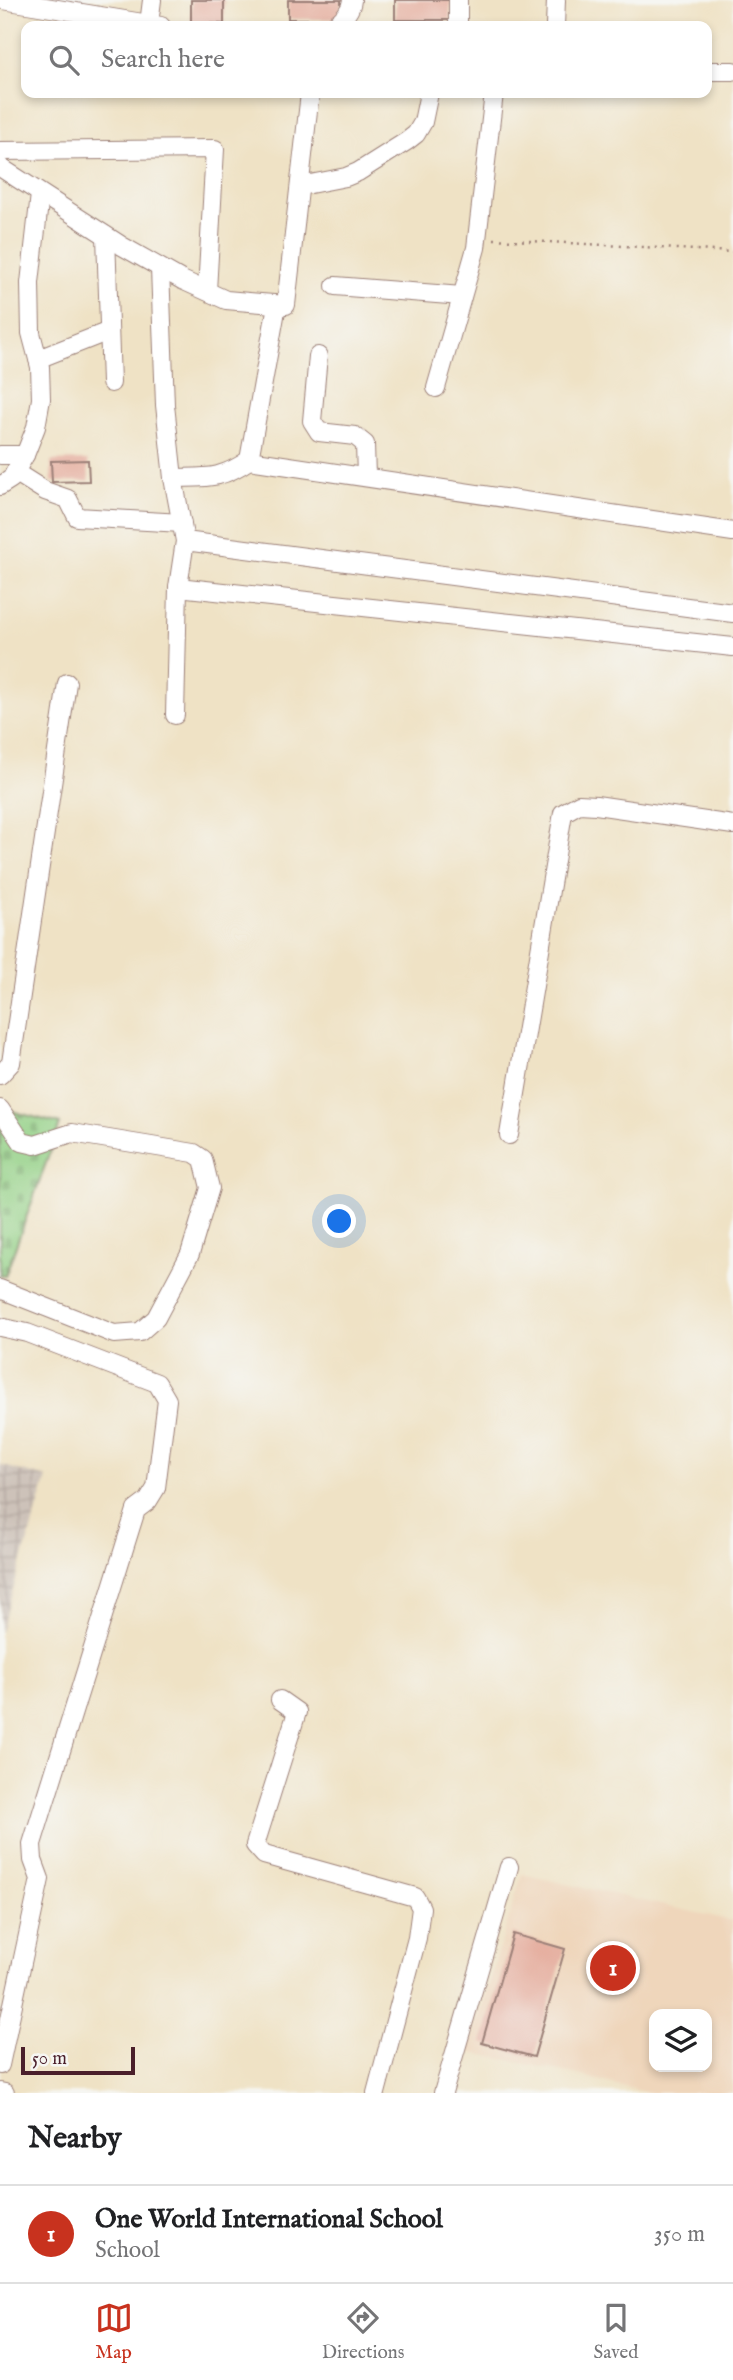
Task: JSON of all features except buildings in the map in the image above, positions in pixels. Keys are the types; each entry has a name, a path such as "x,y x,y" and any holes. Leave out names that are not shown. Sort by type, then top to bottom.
{"street":[{"path":"5,0 73,6 138,21"},
{"path":"152,0 155,21"},
{"path":"340,21 352,6 352,0"},
{"path":"458,0 458,21"},
{"path":"555,21 556,0"},
{"path":"712,71 733,71"},
{"path":"0,167 106,236 160,268 207,291 226,300 286,305 309,98"},
{"path":"300,186 358,173 407,141 416,134 423,122 428,98"},
{"path":"436,388 477,238 493,98"},
{"path":"0,150 215,149 207,291"},
{"path":"0,486 11,479 25,455 36,427 41,399 38,359 31,333 30,283 40,194"},
{"path":"106,236 111,383"},
{"path":"160,268 165,405 173,478 184,532 178,587 174,715"},
{"path":"335,286 462,296"},
{"path":"173,478 218,477 231,473 249,460 277,305"},
{"path":"38,359 109,331"},
{"path":"318,356 312,421 319,432 355,436 365,444 366,477"},
{"path":"0,455 25,455"},
{"path":"249,460 733,532"},
{"path":"15,472 45,491 68,499 77,517 733,613"},
{"path":"178,587 733,647"},
{"path":"0,1075 11,1063 67,683"},
{"path":"509,1135 563,813 579,804 596,805 733,825"},
{"path":"0,1109 22,1142 35,1145 72,1133 194,1153 203,1159 210,1188 190,1254 156,1318 140,1332 114,1334 0,1289"},
{"path":"0,1327 27,1333 137,1374 157,1383 167,1401 156,1488 148,1501 136,1510 32,1844 33,1860 40,1879 0,2065"},
{"path":"280,1700 297,1712 255,1845 264,1855 415,1897 421,1908 416,1938 376,2093"},
{"path":"443,2093 509,1867"}],"path":[{"path":"477,238 733,252"}],"shaded area":[{"path":"0,1465 47,1478 0,1632"},
{"path":"522,1874 733,1921 733,2093 648,2093 575,2074 468,2052"}],"green space":[{"path":"0,1108 60,1124 5,1276 0,1275"}],"place":[{"name":"One World International School","path":"613,1968"}]}
